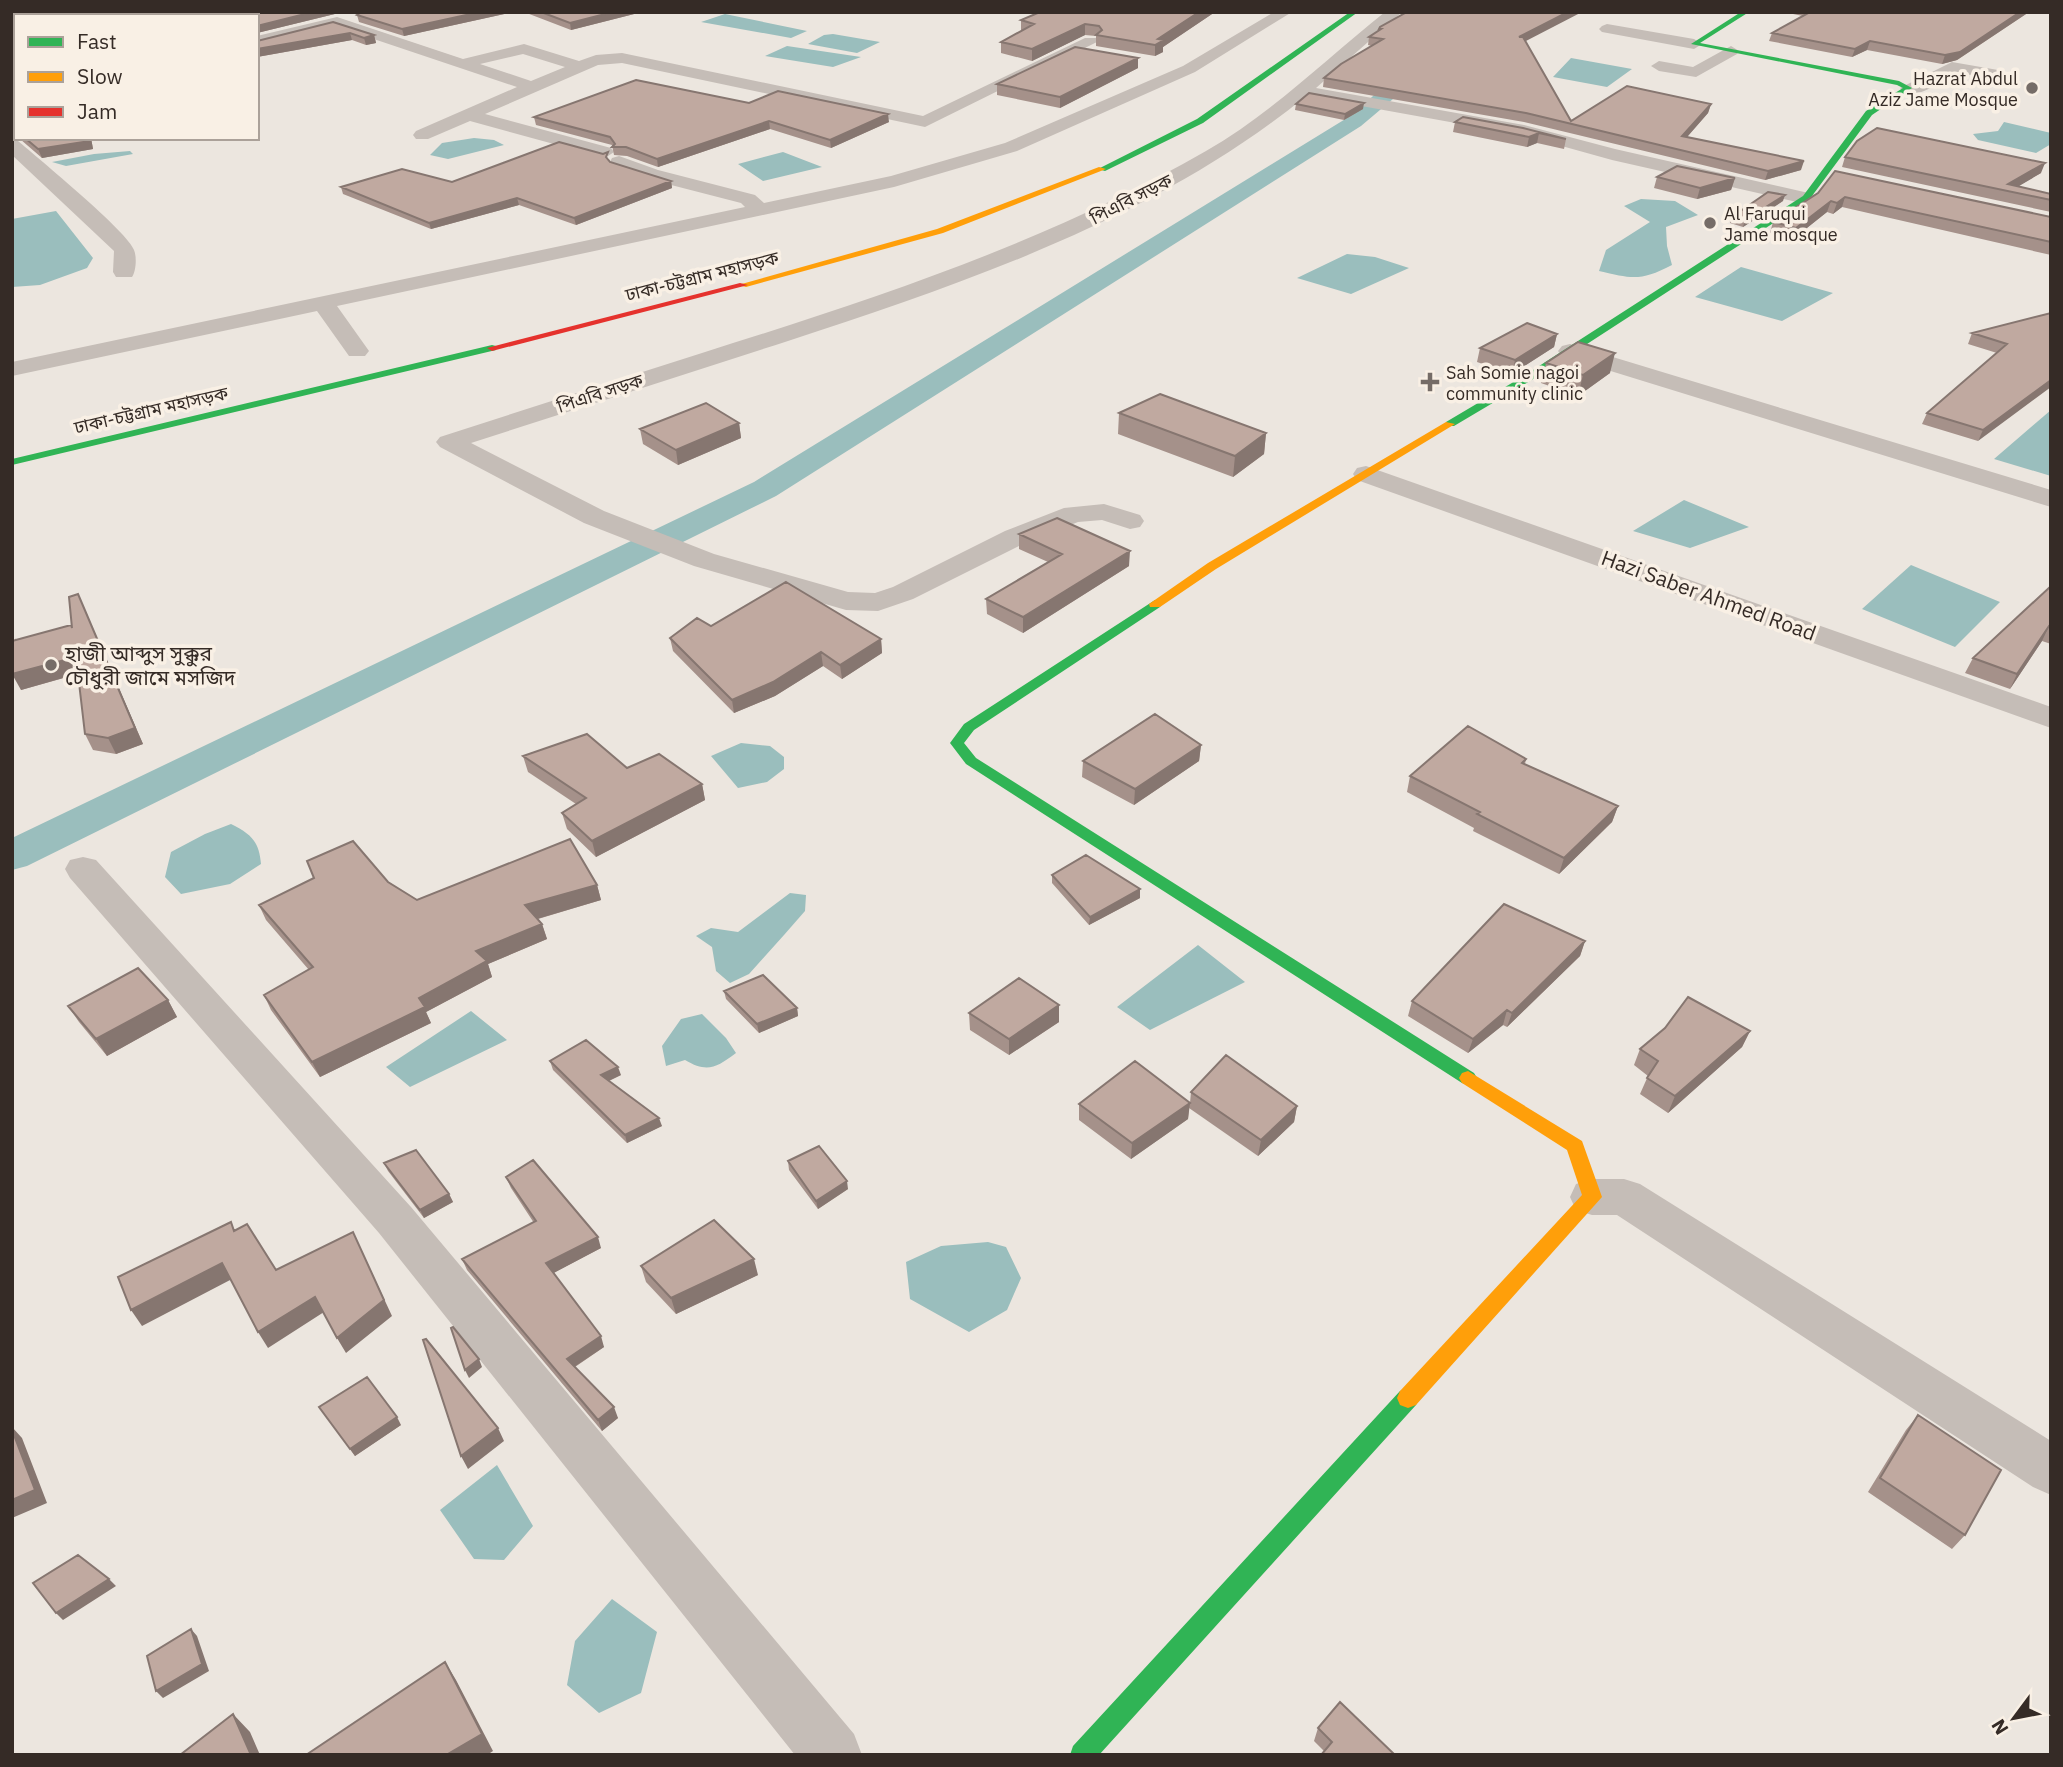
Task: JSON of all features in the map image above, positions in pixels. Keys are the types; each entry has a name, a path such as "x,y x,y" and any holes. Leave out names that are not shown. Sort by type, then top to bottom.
{"main road":[{"name":"ঢাকা-চট্টগ্রাম মহাসড়ক","path":"185,404 573,314 796,259 922,223 1069,169 1178,116 1331,12"},
{"name":"ঢাকা-চট্টগ্রাম মহাসড়ক","path":"12,463 572,329 812,268 940,231 1090,175 1200,121 1355,12"},
{"path":"1694,44 1746,12"},
{"path":"1082,1755 1592,1196 1575,1146 971,761 957,743 969,726 1189,581 1570,351 1806,198 1869,113 1908,88 1899,83 1694,44"}],"street":[{"path":"12,369 894,181 1011,147 1189,69 1284,12"},
{"name":"পিএবি সড়ক","path":"1130,521 1104,512 1074,514 1015,537 903,593 878,602 846,601 704,560 594,517 449,442 817,325 1014,252 1149,191 1216,153 1304,90 1347,54 1364,35 1395,12"},
{"path":"259,40 361,15"},
{"path":"337,22 532,87"},
{"path":"1606,29 1694,44"},
{"path":"925,122 1070,50 1094,47"},
{"path":"464,63 524,49 580,66"},
{"path":"1659,66 1696,72 1731,51"},
{"path":"422,135 580,66 622,58 950,129"},
{"path":"1162,65 1189,69"},
{"path":"1908,88 1918,88 1952,67 1998,75"},
{"path":"1304,90 1524,130 1612,154 1806,198"},
{"path":"469,114 612,157 651,174 748,199 761,210"},
{"path":"974,136 1011,147"},
{"path":"12,145 111,235 124,250 124,272"},
{"path":"1824,172 1851,177"},
{"path":"323,303 357,351"},
{"path":"1570,351 2051,499"},
{"name":"Hazi Saber Ahmed Road","path":"1366,474 2051,718"},
{"path":"83,869 394,1220 833,1755"},
{"path":"1592,1196 1624,1197 2051,1470"}],"water":[{"path":"725,14 807,31 791,38 701,22"},
{"path":"833,34 880,42 857,53 808,44 824,35"},
{"path":"787,46 861,57 833,67 765,56"},
{"path":"1571,58 1632,69 1607,87 1553,77"},
{"path":"2004,122 2051,133 2051,144 2036,153 1978,140 1973,134 1998,131"},
{"path":"474,138 494,140 504,145 448,159 430,155 442,143"},
{"path":"130,151 133,154 66,166 52,162 94,154"},
{"path":"783,152 822,167 763,181 738,164"},
{"path":"1641,199 1675,201 1698,215 1666,227 1672,265 1637,277 1599,271 1606,250 1650,222 1624,206"},
{"path":"56,211 93,258 87,268 40,285 12,287 12,219"},
{"path":"1347,254 1375,257 1409,268 1351,294 1297,278"},
{"path":"1741,267 1833,293 1782,321 1695,297"},
{"path":"2051,410 2051,476 1994,459"},
{"path":"1684,500 1749,527 1690,548 1633,531"},
{"path":"1911,565 2000,602 1955,647 1862,609"},
{"path":"741,743 770,746 784,757 784,769 767,782 738,788 711,756"},
{"path":"231,824 253,839 261,864 230,884 181,894 165,877 171,852"},
{"path":"790,893 806,895 805,911 749,974 730,983 716,971 712,947 696,936 711,928 738,932"},
{"path":"1198,945 1245,982 1150,1030 1117,1007"},
{"path":"471,1011 507,1040 410,1087 386,1067"},
{"path":"702,1014 726,1038 736,1053 711,1067 699,1066 685,1060 666,1066 662,1046 681,1019"},
{"path":"988,1242 1006,1247 1021,1278 1007,1310 969,1332 910,1299 906,1262 941,1246"},
{"path":"497,1465 533,1526 504,1560 474,1559 440,1510"},
{"path":"612,1599 657,1632 641,1693 599,1713 567,1685 575,1641"}],"building":[{"path":"12,12 313,12 259,26 259,14 14,14 12,26"},
{"path":"362,12 480,12 402,29 357,15"},
{"path":"541,12 613,12 570,23"},
{"path":"1040,12 1199,12 1158,39 1164,40 1155,45 1096,35 1102,30 1099,26 1085,24 1032,49 1001,42 1034,24 1021,20"},
{"path":"1407,12 1568,12 1519,37 1523,37 1571,121 1627,86 1711,104 1682,136 1804,161 1768,171 1526,113 1324,78 1341,64 1383,39 1369,37 1381,29 1380,27"},
{"path":"1810,12 2020,12 1960,52 1945,55 1870,41 1855,49 1772,33"},
{"path":"333,22 374,35 364,38 350,33 259,49 259,40"},
{"path":"14,40 14,88 12,88"},
{"path":"1075,47 1138,58 1060,97 997,84"},
{"path":"636,80 749,103 778,91 888,114 830,140 769,121 657,159 626,147 612,147 615,144 610,137 534,117"},
{"path":"1309,93 1364,103 1345,114 1296,104"},
{"path":"14,101 14,130 12,130"},
{"path":"1463,117 1523,128 1566,139 1539,133 1529,137 1455,122"},
{"path":"1877,128 2045,163 2008,184 2051,194 2051,200 1845,157 1857,141"},
{"path":"27,140 90,140 90,141 38,149"},
{"path":"559,142 603,154 608,152 606,157 610,162 671,181 574,218 517,198 429,223 341,187 402,169 452,182"},
{"path":"1677,166 1735,178 1700,188 1657,177"},
{"path":"1835,171 2051,217 2051,242 1845,197 1837,203 1831,201 1796,228 1773,222 1818,193"},
{"path":"1768,192 1785,195 1745,220 1732,217"},
{"path":"2051,313 2051,380 1983,430 1927,413 2007,344 1972,333"},
{"path":"1527,323 1557,334 1515,360 1480,348"},
{"path":"1578,342 1615,353 1583,375 1546,363"},
{"path":"1160,394 1266,433 1235,456 1119,413"},
{"path":"706,403 739,423 676,450 640,429"},
{"path":"1057,518 1130,551 1023,617 986,599 1062,554 1019,534"},
{"path":"786,582 881,639 840,665 821,652 773,682 732,700 670,638 697,618 711,626"},
{"path":"2051,586 2051,627 2049,626 2017,674 1973,658"},
{"path":"78,594 135,728 108,738 85,734 76,657 12,674 12,641 71,625 72,628 69,597"},
{"path":"1155,714 1201,745 1135,789 1083,761"},
{"path":"1468,726 1526,759 1522,763 1618,806 1564,858 1410,776"},
{"path":"587,734 627,768 659,754 702,784 592,841 562,813 586,798 523,756"},
{"path":"570,839 597,885 525,905 542,924 476,951 487,961 419,998 425,1007 312,1062 264,995 313,967 259,905 314,878 307,861 353,841 388,882 417,900"},
{"path":"1086,855 1140,889 1090,917 1052,875"},
{"path":"1504,904 1585,941 1512,1013 1507,1010 1473,1039 1412,1001"},
{"path":"138,968 168,1000 96,1039 68,1006"},
{"path":"763,975 797,1008 757,1024 724,991"},
{"path":"1019,978 1059,1005 1009,1039 969,1013"},
{"path":"1688,997 1750,1031 1675,1096 1647,1078 1658,1061 1640,1049 1665,1028"},
{"path":"586,1040 618,1067 601,1075 659,1118 625,1135 550,1061"},
{"path":"1226,1055 1297,1106 1261,1140 1191,1092"},
{"path":"1135,1061 1190,1103 1132,1143 1079,1104"},
{"path":"819,1146 847,1181 816,1201 788,1161"},
{"path":"416,1150 449,1194 420,1210 384,1163"},
{"path":"533,1160 598,1237 546,1263 601,1336 567,1359 614,1407 598,1420 462,1259 536,1221 506,1177"},
{"path":"714,1220 754,1259 671,1298 641,1266"},
{"path":"231,1222 234,1231 247,1224 276,1270 353,1232 384,1300 337,1338 315,1297 258,1332 222,1263 131,1310 118,1277"},
{"path":"453,1327 479,1359 465,1370 451,1328"},
{"path":"426,1339 498,1428 461,1456 423,1340"},
{"path":"367,1377 397,1417 350,1449 319,1407"},
{"path":"1918,1415 2001,1470 1965,1535 1880,1478"},
{"path":"12,1430 35,1490 12,1500"},
{"path":"78,1555 109,1579 56,1613 33,1583"},
{"path":"191,1629 202,1664 156,1691 147,1656"},
{"path":"445,1662 482,1734 446,1755 306,1755"},
{"path":"1340,1702 1395,1755 1321,1755 1332,1742 1318,1728"},
{"path":"233,1714 251,1755 180,1755"}],"waterway":[{"path":"12,856 765,489 1354,122 1450,41 1496,12"}],"traffic: fast":[{"path":"1102,169 1200,121 1355,12"},
{"path":"1450,424 1526,379 1806,198 1869,113 1908,88 1899,83 1694,44 1746,12"},
{"path":"12,462 492,348"},
{"path":"1155,604 969,727 957,743 971,761 1468,1078"},
{"path":"1082,1755 1408,1398"}],"traffic: slow":[{"path":"743,285 940,231 1102,169"},
{"path":"1155,604 1212,566 1450,424"},
{"path":"1408,1398 1592,1197 1575,1146 1468,1078"}],"traffic: jam":[{"path":"492,348 743,285"}],"place":[{"name":"Hazrat Abdul Aziz Jame Mosque","path":"2032,88"},
{"name":"Al Faruqui Jame mosque","path":"1710,223"},
{"name":"Sah Somie nagoi community clinic","path":"1430,382"},
{"name":"হাজী আব্দুস সুক্কুর চৌধুরী জামে মসজিদ","path":"51,665"}]}
